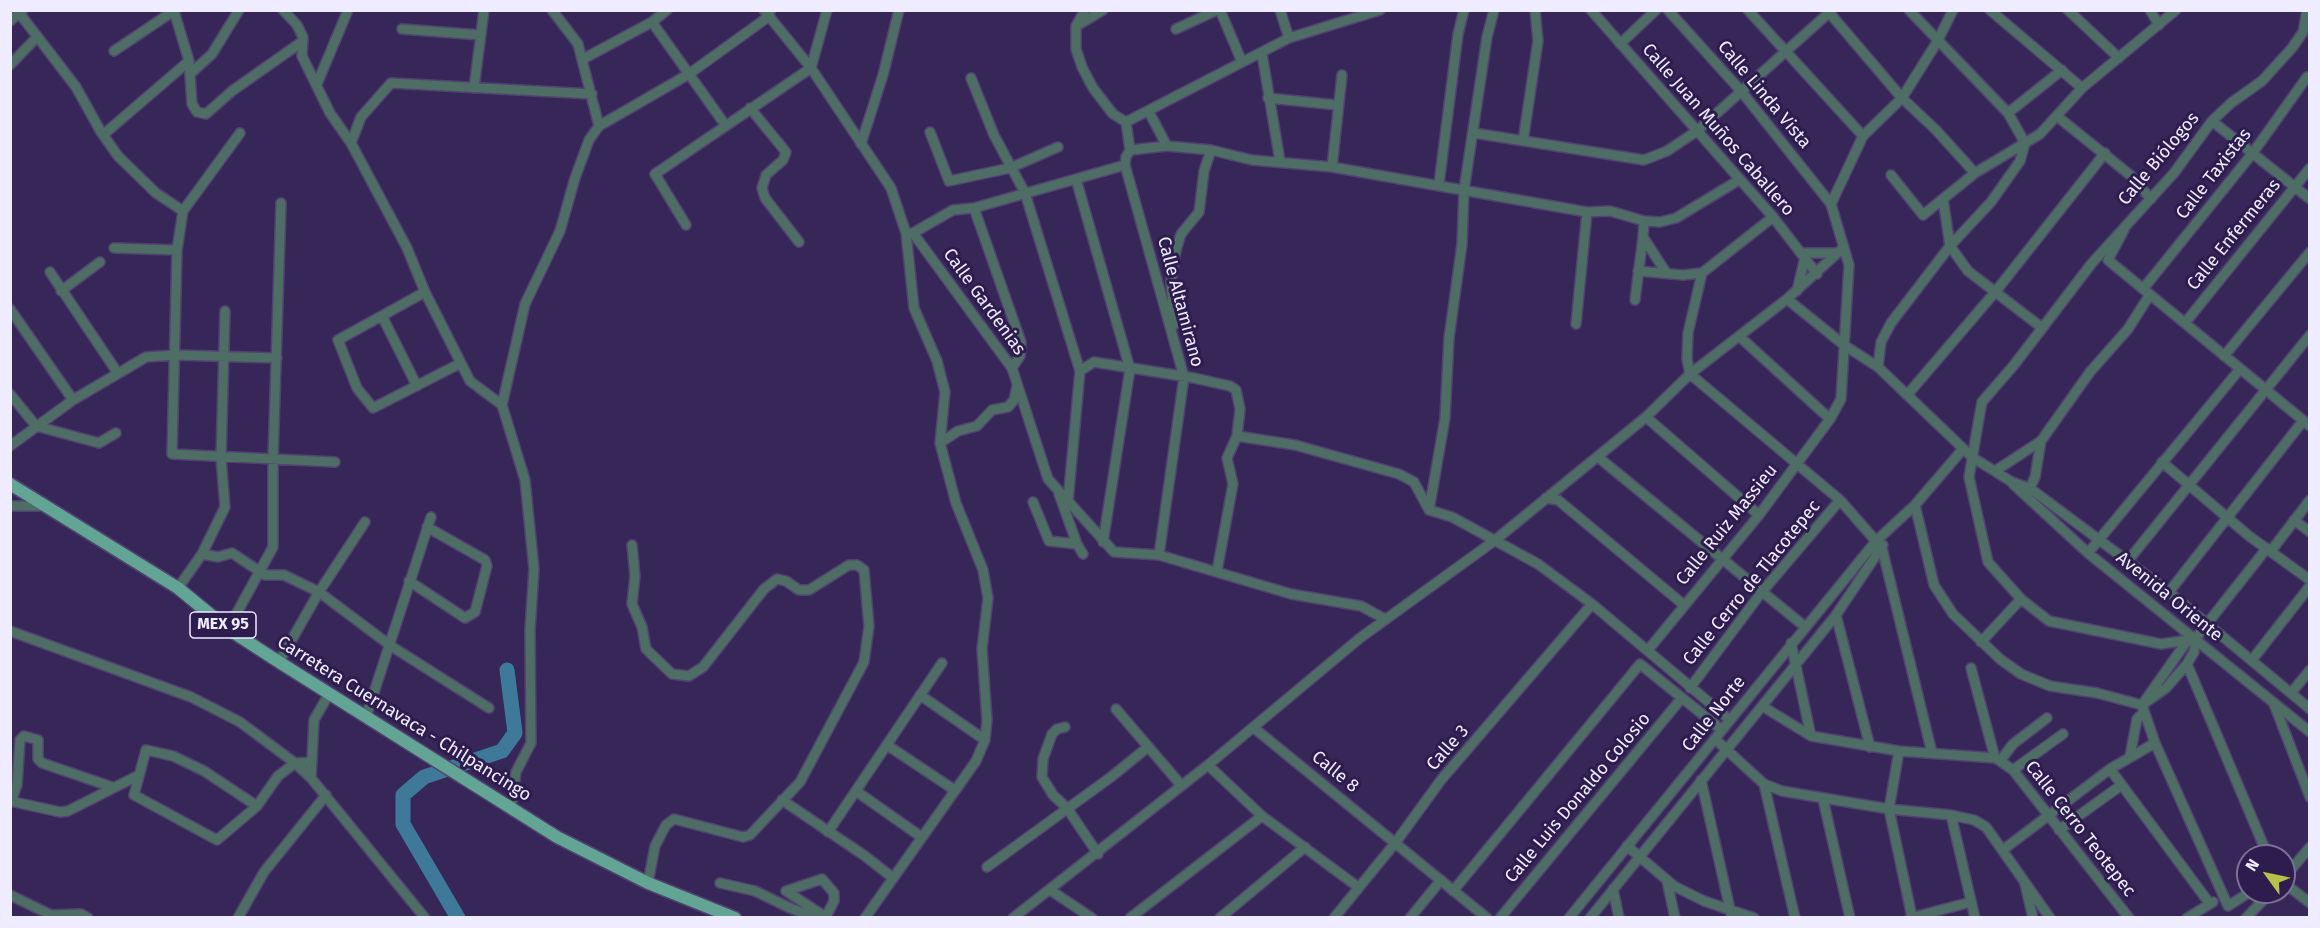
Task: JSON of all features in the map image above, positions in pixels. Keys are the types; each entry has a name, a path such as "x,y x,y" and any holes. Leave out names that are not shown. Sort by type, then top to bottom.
{"main road":[{"name":"Carretera Cuernavaca - Chilpancingo","path":"14,486 178,588 228,629 279,662 463,780 557,837 648,883 735,918"}],"street":[{"path":"190,74 212,54 239,10"},
{"path":"283,10 297,25 303,41 302,56 330,113 351,143 407,248 425,292 470,381 502,405"},
{"path":"317,84 348,10"},
{"path":"474,88 484,10"},
{"path":"552,10 578,44 599,126"},
{"path":"583,59 652,22 667,10"},
{"path":"686,225 655,174 811,68 827,10"},
{"path":"861,144 883,75 899,10"},
{"path":"1085,10 1076,26 1076,49 1093,88 1113,114 1126,122"},
{"path":"1076,26 1103,10"},
{"path":"1176,29 1218,10 1242,62"},
{"path":"1280,10 1289,38"},
{"path":"1126,122 1262,54 1289,38 1380,10"},
{"path":"1439,184 1458,34 1464,10"},
{"path":"1429,510 1445,418 1449,339 1462,244 1464,190 1487,37 1494,10"},
{"path":"1522,141 1538,41 1535,10"},
{"name":"Calle Juan Muños Caballero","path":"1591,10 1773,217 1817,274"},
{"path":"1620,44 1656,10"},
{"name":"Calle Linda Vista","path":"1668,10 1741,91 1831,204"},
{"path":"1748,10 1863,136"},
{"path":"1878,367 1881,342 1891,323 1950,246 1991,202 2020,161 2025,143 2007,113 1909,10"},
{"path":"1831,204 1863,136 1894,109 1899,94 1937,42 1953,10"},
{"path":"1990,10 2082,88"},
{"path":"2068,10 2119,57"},
{"path":"2150,10 2159,25"},
{"path":"1891,175 1923,216 1975,173 2040,134 2058,117 2082,88 2176,10"},
{"name":"Calle Biólogos","path":"2307,10 2303,32 2292,48 2262,81 2230,103 2212,121 2151,199 2127,222 2108,260 2308,425"},
{"path":"114,51 175,11 189,61 192,104 197,112 206,114 232,92 303,41"},
{"path":"1474,133 1644,160 1667,151 1697,131 1829,11 1899,94 1975,173"},
{"path":"10,21 21,12 76,87 103,135 118,156 156,193 183,211"},
{"path":"511,808 516,772 531,743 530,630 534,569 525,480 502,405 525,304 560,231 574,178 589,140 599,126 688,74 767,13 811,68 891,188 909,233 914,308 937,361 945,392 940,443 956,503 983,570 988,598 981,650 987,720 985,740 976,761 953,789 865,918"},
{"path":"652,22 726,126"},
{"path":"402,29 481,35"},
{"path":"10,65 38,37"},
{"path":"1262,54 1280,161"},
{"path":"103,135 189,61"},
{"path":"2007,113 2061,70"},
{"path":"1332,167 1342,75"},
{"name":"Calle Taxistas","path":"2041,441 2090,372 2128,329 2146,292 2252,154 2307,77"},
{"path":"971,78 1010,168 1025,193 1080,371 1068,501"},
{"path":"351,143 361,117 391,83 592,94"},
{"path":"1268,98 1337,105"},
{"path":"750,108 786,153 783,160 766,175 762,188 765,198 799,242"},
{"path":"1149,112 1167,146"},
{"path":"2058,117 2130,175 2151,199"},
{"path":"2212,121 2310,199"},
{"path":"909,233 953,210 974,208 1125,165 1130,150 1126,122"},
{"path":"930,132 949,181 1010,168 1059,147"},
{"path":"240,133 183,211 177,250 172,454 335,462"},
{"path":"1130,150 1167,146 1211,150 1252,160 1332,167 1389,178 1439,184 1587,212 1611,211 1644,221 1660,222 1676,218 1739,180"},
{"path":"1189,377 1174,323 1171,281 1181,234 1199,212 1204,171 1211,150"},
{"path":"1908,394 1996,291 2105,153"},
{"name":"Calle Altamirano","path":"1125,165 1189,377 1159,555"},
{"name":"Calle Enfermeras","path":"2185,323 2310,168"},
{"path":"1076,178 1130,369 1103,542"},
{"path":"1943,199 1950,246 1968,271 2040,327"},
{"path":"228,629 273,547 273,459 281,203"},
{"name":"Calle Ruiz Massieu","path":"1648,650 1759,514 1830,419 1841,399 1850,265 1841,250 1831,204"},
{"path":"974,208 1021,342 1020,356 1011,368"},
{"path":"1576,324 1587,212"},
{"path":"1638,271 1665,271 1683,275 1702,273 1773,217"},
{"path":"1635,300 1644,221"},
{"path":"2127,222 2040,327 2014,365 1982,402 1969,477 1988,562 2021,599 2049,621 2161,644 2191,640"},
{"name":"Calle Gardenias","path":"909,233 1011,368 1048,479 1114,552 1159,555"},
{"path":"1643,237 1665,271"},
{"path":"114,248 177,250"},
{"path":"1797,291 1803,255 1841,250"},
{"path":"1013,918 1098,854 1385,619 1494,541 1646,417 1690,374 1740,338 1797,291 1841,250"},
{"path":"2224,356 2310,252"},
{"path":"61,291 100,262"},
{"path":"50,272 117,372"},
{"path":"1702,273 1695,295 1688,333 1686,359 1690,374 1840,500 1879,544 1932,753"},
{"path":"1683,275 1695,295"},
{"path":"425,292 338,340 357,388 374,408 461,363"},
{"name":"Avenida Oriente","path":"1787,299 1844,345 1878,367 1972,457 2012,482 2031,489 2169,592 2310,709"},
{"path":"10,309 73,400"},
{"path":"178,588 202,554 225,507 221,458 225,310"},
{"path":"382,316 417,386"},
{"path":"2127,562 2310,335"},
{"path":"1740,338 1830,419"},
{"path":"10,447 73,400 146,357 176,355 277,358"},
{"path":"1080,371 1094,362 1189,377 1230,386 1236,390 1240,409 1237,436 1227,458 1233,484 1217,571"},
{"path":"2088,553 2240,369"},
{"path":"940,443 958,431 977,426 993,410 1008,407 1014,400 1017,383"},
{"path":"10,394 36,426 99,443 116,433"},
{"path":"1646,417 1759,514"},
{"path":"2169,592 2228,518 2308,425"},
{"path":"1237,436 1295,445 1399,474 1414,482 1429,510 1452,517 1538,564 1592,604 1730,720"},
{"path":"1995,471 2041,441"},
{"path":"2025,497 2031,489 2041,441"},
{"name":"Calle Norte","path":"1590,918 1836,615 1887,533 1915,505 1963,449"},
{"path":"1598,457 1804,626"},
{"path":"2162,462 2228,518 2310,580"},
{"name":"Avenida Oriente","path":"2012,482 2025,497 2088,553 2191,640 2310,732"},
{"path":"1057,489 1077,544 1083,554"},
{"path":"1546,498 1558,500 1684,605"},
{"name":"Calle Cerro de Tlacotepec","path":"1690,688 1761,593 1840,500"},
{"path":"2145,713 2191,640 2310,500"},
{"path":"1033,502 1048,541 1077,544"},
{"path":"10,506 26,504 47,506"},
{"path":"1915,505 1934,585 1953,614 1981,642 2021,674 2050,686 2097,693 2145,713 2155,743 2222,896 2228,906 2236,901"},
{"path":"366,717 391,646 409,581 431,517"},
{"path":"2294,520 2310,532"},
{"path":"279,662 319,592 365,522"},
{"path":"409,581 465,618 475,612 487,566 485,560 427,527"},
{"name":"Calle Norte","path":"1569,918 1804,626 1879,544"},
{"path":"632,545 635,576 632,604 642,627 646,649 672,674 689,676 703,668 764,589 777,579 786,581 799,590 809,590 849,565 857,565 864,570 869,626 864,662 800,782 757,830 743,837 674,819 666,825 655,846 648,883"},
{"path":"202,554 218,557 232,553 240,556 265,576 284,575 319,592 391,646 489,708"},
{"path":"1159,555 1291,594 1361,606 1385,619"},
{"path":"2252,660 2310,586"},
{"path":"1981,642 2021,599"},
{"name":"Calle 3","path":"1334,918 1396,842 1441,780 1592,604"},
{"path":"1836,615 1870,747"},
{"path":"10,631 191,698 240,722 310,778 425,918"},
{"path":"2130,756 2137,719 2145,713 2187,664 2194,652 2191,640"},
{"path":"1791,643 1811,736"},
{"path":"828,832 942,663"},
{"path":"1453,891 1640,664 1722,730"},
{"path":"2187,664 2263,844"},
{"path":"1971,668 1998,759"},
{"path":"2291,693 2310,670"},
{"path":"310,778 314,720 329,694"},
{"path":"920,695 985,740"},
{"name":"Calle Luis Donaldo Colosio","path":"1500,918 1681,699"},
{"path":"2273,702 2310,797"},
{"path":"1762,706 1811,736 1899,752 1998,759"},
{"path":"1116,709 1181,785"},
{"path":"1998,759 2013,744 2047,718"},
{"path":"1065,727 1057,729 1052,734 1043,759 1042,777 1053,795 1068,808 1098,854"},
{"name":"Calle 8","path":"1254,728 1486,917"},
{"path":"2013,770 2063,734"},
{"path":"112,788 42,763 38,759 38,740 27,736 20,741 17,785 11,801 60,812 68,811 139,775"},
{"path":"1715,739 1764,784 1782,791 1889,809 1951,815 1974,820 1986,827 2004,849 2050,918"},
{"path":"2004,849 2110,770 2155,743"},
{"path":"887,745 953,789"},
{"path":"987,867 1148,747"},
{"path":"257,806 204,771 155,750 146,750 134,795 217,840 257,806 278,776 295,764 312,762"},
{"path":"1899,752 1889,809 1911,917 1971,902"},
{"name":"Calle Cerro Teotepec","path":"1998,759 2013,770 2129,918"},
{"path":"1208,765 1262,816 1358,887"},
{"path":"2110,770 2210,904"},
{"path":"1701,780 1731,914"},
{"path":"1764,784 1795,918"},
{"path":"2059,830 2120,786"},
{"path":"856,791 920,836"},
{"path":"238,918 264,872 326,795"},
{"path":"1823,799 1850,918"},
{"path":"782,800 865,856 893,878"},
{"path":"1951,815 1975,918"},
{"path":"1130,918 1262,816"},
{"path":"1627,846 1667,881 1731,914 1754,918"},
{"path":"1220,918 1305,847"},
{"path":"2296,865 2310,847"},
{"path":"822,879 834,893 834,901 826,917 796,898 786,891 822,879"},
{"path":"2024,879 2033,918"},
{"path":"1410,918 1441,880"},
{"path":"1667,881 1675,918"},
{"path":"720,884 755,891 790,908 819,918 826,917"},
{"path":"1613,889 1619,918"},
{"path":"1050,890 1092,918"},
{"path":"2296,891 2310,903"},
{"path":"10,895 51,915 81,914 88,918"},
{"path":"2187,918 2222,896"},
{"path":"2246,918 2259,904"}],"waterway":[{"path":"458,918 403,824 403,795 424,777 502,751 515,733 507,670"}]}
